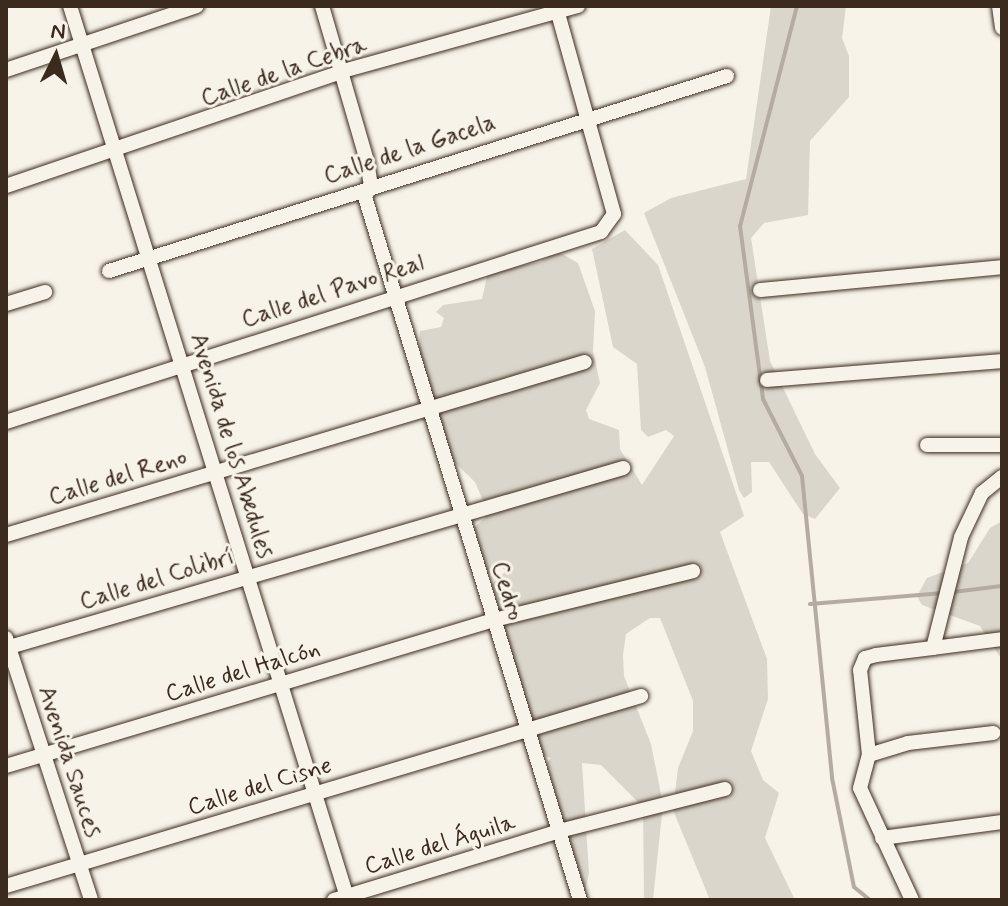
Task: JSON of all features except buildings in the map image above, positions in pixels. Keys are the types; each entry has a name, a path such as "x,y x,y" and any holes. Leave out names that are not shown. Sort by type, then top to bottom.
{"street":[{"name":"Avenida de los Abedules","path":"70,6 119,152 316,793 343,899"},
{"path":"6,70 197,6"},
{"name":"Cedro","path":"322,6 343,71 371,185 365,197 459,513 580,900"},
{"name":"Calle de la Cebra","path":"6,186 119,152 343,71 557,9 578,6"},
{"path":"999,6 1002,28"},
{"path":"557,9 584,117"},
{"name":"Calle de la Gacela","path":"109,271 584,117 727,76"},
{"name":"Calle del Pavo Real","path":"6,422 395,294 601,232 613,208 584,117"},
{"path":"760,290 1002,267"},
{"path":"6,304 45,292"},
{"path":"767,380 1002,361"},
{"name":"Calle del Reno","path":"6,535 585,362"},
{"path":"927,445 1002,445"},
{"name":"Calle del Colibrí","path":"7,644 623,468"},
{"path":"933,648 961,537 982,493 1002,477"},
{"name":"Calle del Halcón","path":"6,766 494,620 693,571"},
{"path":"912,900 860,788 869,755 858,684 865,658 1002,639"},
{"name":"Avenida Sauces","path":"7,644 91,900"},
{"name":"Calle del Cisne","path":"6,886 641,696"},
{"path":"869,755 908,743 993,733"},
{"name":"Calle del Águila","path":"343,899 559,831 725,789"},
{"path":"882,838 1002,822"}],"shaded area":[{"path":"771,6 846,6 842,38 849,56 849,97 810,141 808,215 764,223 751,238 770,361 815,454 840,488 815,519 803,514 769,462 751,462 752,492 744,498 739,490 705,367 644,213 671,198 746,179"},
{"path":"625,230 658,265 744,516 720,532 767,659 768,699 751,751 763,780 779,793 765,838 795,900 710,900 673,810 678,768 693,731 693,701 660,618 650,618 626,634 623,655 624,676 651,744 663,804 653,900 644,900 643,807 601,765 582,763 589,873 583,900 547,763 551,758 542,755 491,585 506,571 499,565 485,577 470,531 485,518 486,508 475,482 453,461 419,350 420,331 441,327 444,318 436,312 443,305 482,299 488,272 541,262 557,251 578,263 595,311 593,352 600,383 586,410 589,419 619,430 620,449 642,485 674,436 666,430 648,437 641,430 637,364 613,347 592,249"},
{"path":"1002,521 1002,660 980,626 922,605 917,596 927,578 968,563 990,528"}],"waterway":[{"path":"797,6 740,226 763,399 802,476 832,778 854,887 870,900"},
{"path":"953,592 1002,586"},
{"path":"810,604 944,593"}]}
